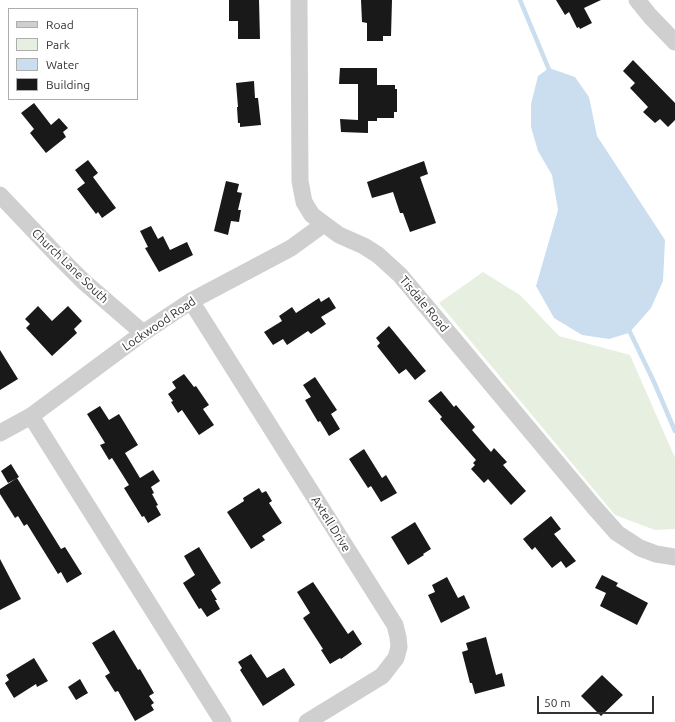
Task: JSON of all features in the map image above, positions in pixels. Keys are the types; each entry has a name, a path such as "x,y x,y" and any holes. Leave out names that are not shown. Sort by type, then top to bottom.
{"street":[{"name":"Tisdale Road","path":"299,0 300,181 304,202 312,215 339,235 364,246 378,255 400,275 617,533 640,548 656,554 675,557"},
{"path":"637,0 675,42"},
{"name":"Church Lane South","path":"0,195 56,254 143,333"},
{"name":"Lockwood Road","path":"0,433 31,416 143,333 191,301 291,248 324,224"},
{"name":"Axtell Drive","path":"191,301 395,625 399,647 396,658 382,676 307,722"},
{"path":"31,416 223,722"}],"green space":[{"path":"483,272 520,295 559,336 630,355 675,458 675,529 655,530 615,515 439,303"}],"water":[{"path":"549,68 575,77 589,97 597,136 665,240 663,281 651,308 629,333 609,339 582,335 554,318 536,286 558,210 552,175 538,151 531,127 531,104 538,76"}],"building":[{"path":"229,0 259,0 260,39 238,39 238,21 229,21"},
{"path":"361,0 392,0 391,36 383,36 383,41 367,41 367,23 362,22"},
{"path":"556,0 601,0 584,8 592,23 580,29 579,27 577,28 569,12 565,15"},
{"path":"633,60 675,103 675,120 668,127 660,119 655,123 643,112 648,107 630,88 635,83 623,71"},
{"path":"340,68 377,68 377,85 395,85 395,89 397,89 397,112 394,112 394,118 377,118 377,121 368,121 368,133 341,132 340,119 358,120 358,84 339,84"},
{"path":"254,81 255,98 258,98 261,125 240,127 240,123 238,123 236,83"},
{"path":"34,103 51,125 59,118 68,128 63,132 66,137 46,153 30,133 34,129 21,113"},
{"path":"88,160 98,173 93,177 116,208 102,218 98,212 96,214 77,189 85,183 75,170"},
{"path":"424,161 428,174 420,177 436,223 410,232 403,213 400,213 393,192 372,198 367,182"},
{"path":"226,181 239,184 237,192 242,193 238,210 241,210 239,222 231,221 228,235 214,231"},
{"path":"151,226 158,239 163,236 170,250 187,242 193,255 159,272 145,248 148,247 140,231"},
{"path":"329,297 336,308 321,317 326,324 311,334 308,331 287,345 283,339 273,345 264,332 282,321 279,316 292,307 296,313 319,298 321,302"},
{"path":"38,306 52,321 68,306 82,321 74,329 77,333 52,356 26,328 30,324 25,319"},
{"path":"389,326 426,371 415,380 406,369 399,374 377,346 380,343 376,338"},
{"path":"0,350 18,379 0,390"},
{"path":"184,374 194,387 196,386 209,405 203,409 214,425 199,435 182,410 178,413 168,394 176,388 172,382"},
{"path":"315,377 337,410 331,414 340,429 329,436 320,421 318,422 305,400 311,397 303,385"},
{"path":"441,391 454,407 456,405 475,427 472,430 491,452 494,448 507,462 503,465 526,491 511,505 488,479 484,483 471,469 475,465 473,463 476,460 440,419 442,417 428,401"},
{"path":"100,406 109,420 119,414 138,445 125,453 140,478 153,470 160,481 151,487 154,493 152,494 158,505 156,506 161,515 148,523 144,516 142,517 124,488 129,485 112,458 109,460 100,445 105,443 87,414"},
{"path":"364,449 382,478 386,475 397,493 381,502 371,486 368,488 349,459"},
{"path":"11,464 19,477 8,483 1,471"},
{"path":"17,478 61,549 65,547 82,574 67,583 61,572 58,574 27,524 24,526 18,516 15,518 0,494 0,489"},
{"path":"259,488 262,493 266,491 272,501 269,503 282,523 262,536 265,540 251,549 227,512 244,501 243,498"},
{"path":"551,516 561,529 554,534 576,561 566,568 561,561 552,568 535,547 532,550 523,539"},
{"path":"415,522 431,549 408,565 391,537"},
{"path":"199,547 221,583 211,590 220,609 207,617 201,608 199,609 183,583 195,575 184,556"},
{"path":"0,559 21,599 0,610"},
{"path":"602,575 618,583 616,586 648,603 637,625 600,606 606,593 595,588"},
{"path":"447,577 458,598 464,595 470,608 441,623 428,595 435,592 432,585"},
{"path":"313,582 348,634 353,630 362,644 341,659 340,658 330,664 321,650 323,649 303,618 310,613 297,592"},
{"path":"114,630 154,693 149,696 154,703 151,705 154,710 135,721 118,691 115,692 105,676 110,673 92,643"},
{"path":"486,637 496,675 502,673 505,686 475,694 472,683 470,683 462,652 468,650 466,643"},
{"path":"251,654 267,678 284,668 295,685 263,706 240,670 242,668 238,662"},
{"path":"34,658 48,681 37,687 36,684 14,698 5,683 9,680 6,675"},
{"path":"602,675 623,695 601,716 581,696"},
{"path":"80,679 88,693 76,700 68,687"}],"waterway":[{"path":"520,0 550,72"},
{"path":"628,328 654,382 675,431"}]}
